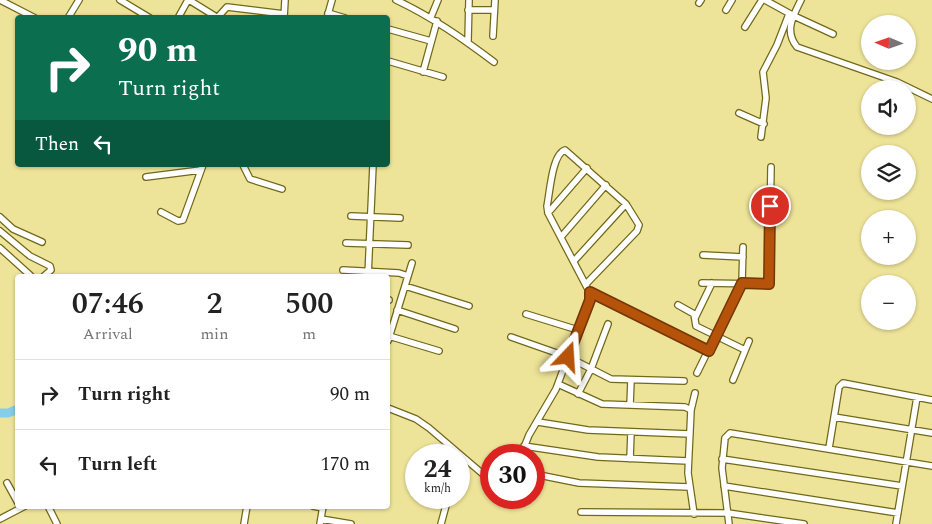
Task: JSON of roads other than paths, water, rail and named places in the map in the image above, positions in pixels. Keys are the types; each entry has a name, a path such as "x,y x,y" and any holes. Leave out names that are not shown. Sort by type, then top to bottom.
{"street":[{"path":"0,0 29,15"},
{"path":"70,15 79,0"},
{"path":"120,0 145,15"},
{"path":"180,15 189,0 215,15"},
{"path":"284,15 285,0"},
{"path":"327,15 332,0"},
{"path":"396,0 431,17 468,41 494,62"},
{"path":"431,17 438,0"},
{"path":"468,41 469,0"},
{"path":"493,36 494,0"},
{"path":"726,10 732,0"},
{"path":"745,27 763,0 833,34"},
{"path":"761,137 766,98 763,72 791,15 801,0"},
{"path":"220,15 227,7 278,15"},
{"path":"468,10 494,10"},
{"path":"791,15 789,31 791,40 804,51 881,76 932,99"},
{"path":"423,72 437,21"},
{"path":"390,30 430,41"},
{"path":"390,62 443,77"},
{"path":"739,113 764,124"},
{"path":"525,444 558,384 590,300 590,292 548,213 547,206 558,154 565,150 626,204 638,221 639,228 586,284"},
{"path":"146,177 202,167 184,220 178,221 161,212"},
{"path":"244,167 250,179 254,182 282,189"},
{"path":"368,274 372,167"},
{"path":"702,283 769,284 771,167"},
{"path":"548,213 587,168"},
{"path":"561,237 606,186"},
{"path":"574,261 626,204"},
{"path":"351,216 400,218"},
{"path":"0,217 21,234 42,242"},
{"path":"0,231 30,256 50,266 51,270 46,274"},
{"path":"346,243 408,246"},
{"path":"697,373 742,283 743,247"},
{"path":"0,248 29,274"},
{"path":"703,255 743,257"},
{"path":"390,332 412,263"},
{"path":"343,270 368,274 399,273 408,276"},
{"path":"695,318 712,283"},
{"path":"405,286 469,306"},
{"path":"590,292 709,351"},
{"path":"678,305 694,314 696,326 745,350"},
{"path":"398,310 455,329"},
{"path":"526,314 578,330"},
{"path":"578,394 591,369 608,324"},
{"path":"510,337 568,357 611,378 684,381"},
{"path":"390,339 439,351"},
{"path":"733,380 749,341"},
{"path":"630,405 631,380"},
{"path":"829,448 839,387 843,383 932,400"},
{"path":"558,384 602,404 685,407 691,410"},
{"path":"694,514 689,487 688,461 691,410 695,393"},
{"path":"896,524 917,397"},
{"path":"390,409 422,423 445,444"},
{"path":"834,416 932,433"},
{"path":"538,422 588,430 690,434"},
{"path":"630,459 631,432"},
{"path":"729,524 722,459 725,438 730,434 829,448 932,466"},
{"path":"545,450 630,459 688,461"},
{"path":"722,459 902,486"},
{"path":"470,465 480,472"},
{"path":"545,476 579,483 689,487"},
{"path":"7,483 15,497"},
{"path":"724,486 898,513"},
{"path":"0,519 15,509"},
{"path":"47,524 56,522 50,509"},
{"path":"244,524 246,509"},
{"path":"441,524 445,509"},
{"path":"581,512 728,513 804,524"},
{"path":"321,521 351,524"}],"waterway":[{"path":"0,413 15,410"}]}
